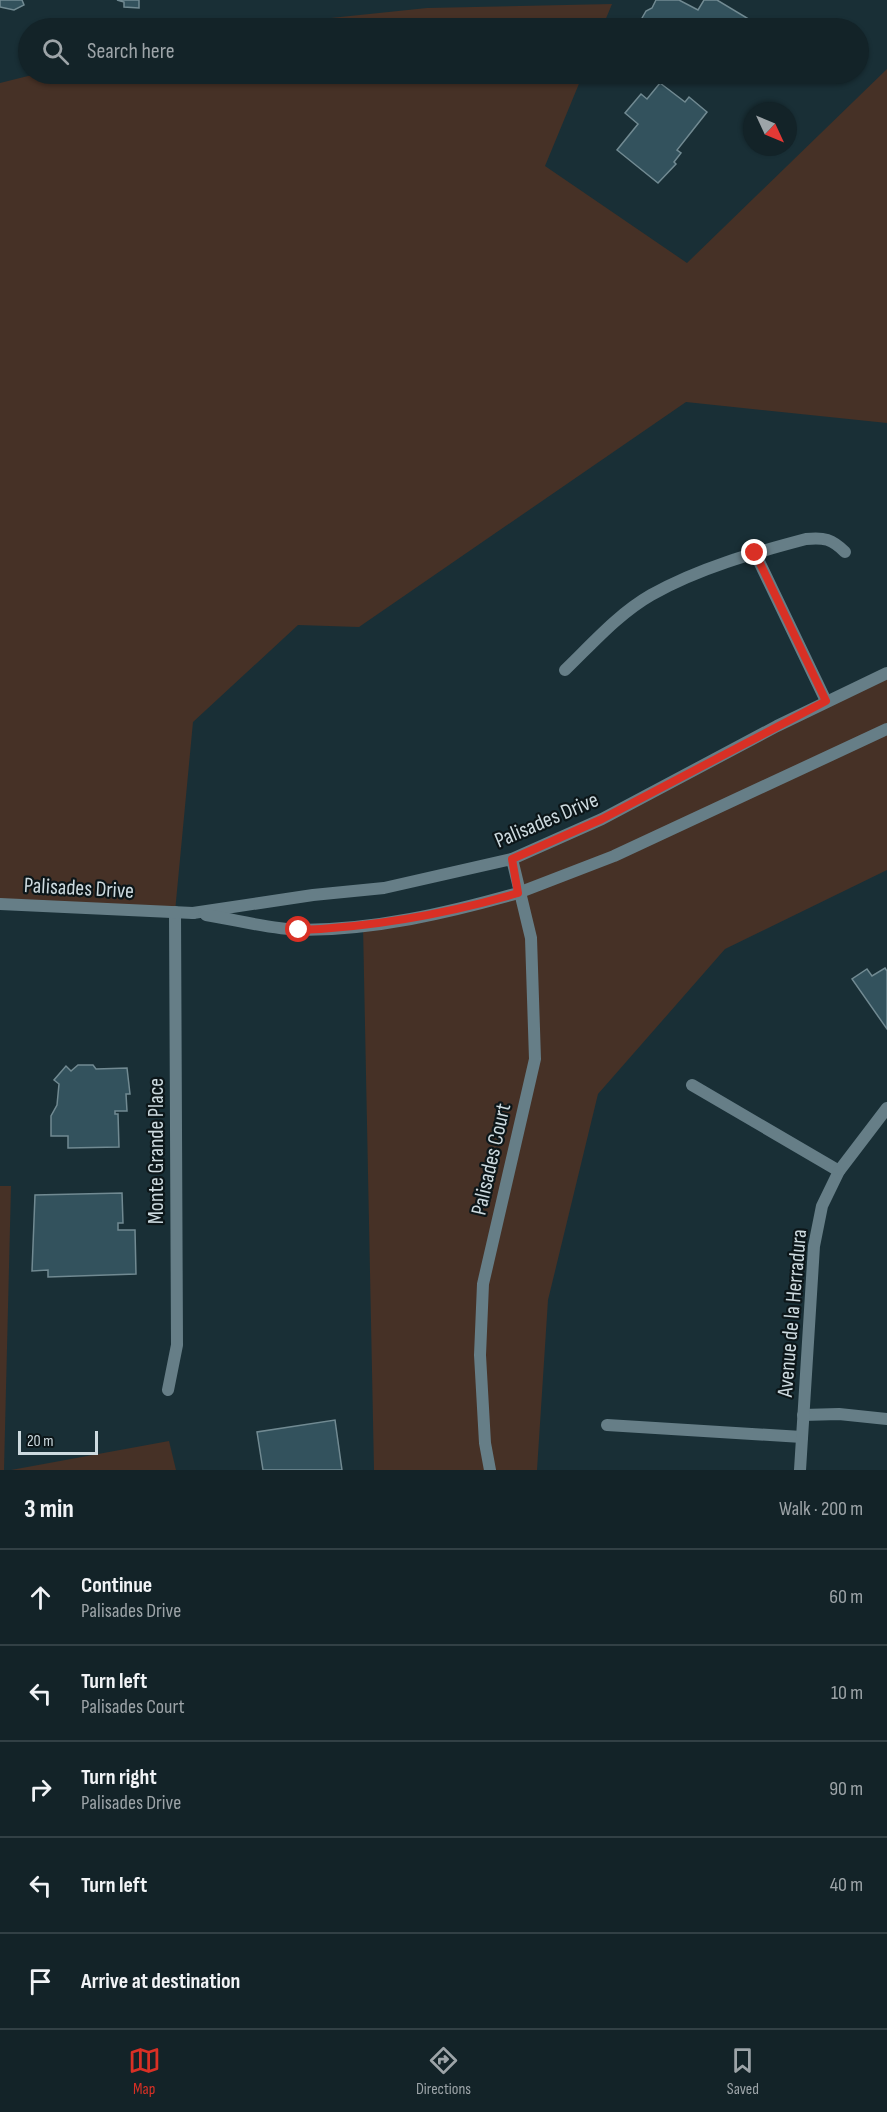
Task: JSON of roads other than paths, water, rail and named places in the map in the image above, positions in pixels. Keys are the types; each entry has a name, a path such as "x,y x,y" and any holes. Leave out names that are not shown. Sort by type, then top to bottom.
{"street":[{"path":"565,670 616,620 650,596 694,574 755,553 806,539 822,537 835,542 845,552"},
{"path":"755,553 826,701"},
{"name":"Palisades Drive","path":"193,913 313,895 384,888 512,859 602,819 826,701 887,673"},
{"name":"Palisades Drive","path":"0,904 193,913 299,930 358,927 468,907 518,893 614,856 887,729"},
{"name":"Palisades Court","path":"490,1470 485,1443 480,1355 483,1284 535,1059 531,938 518,893 512,859"},
{"name":"Monte Grande Place","path":"168,1390 177,1345 175,912"},
{"path":"692,1085 840,1171"},
{"name":"Avenue de la Herradura","path":"800,1470 814,1246 822,1206 840,1171 887,1108"},
{"path":"803,1415 839,1414 887,1419"},
{"path":"607,1425 802,1437"}]}
